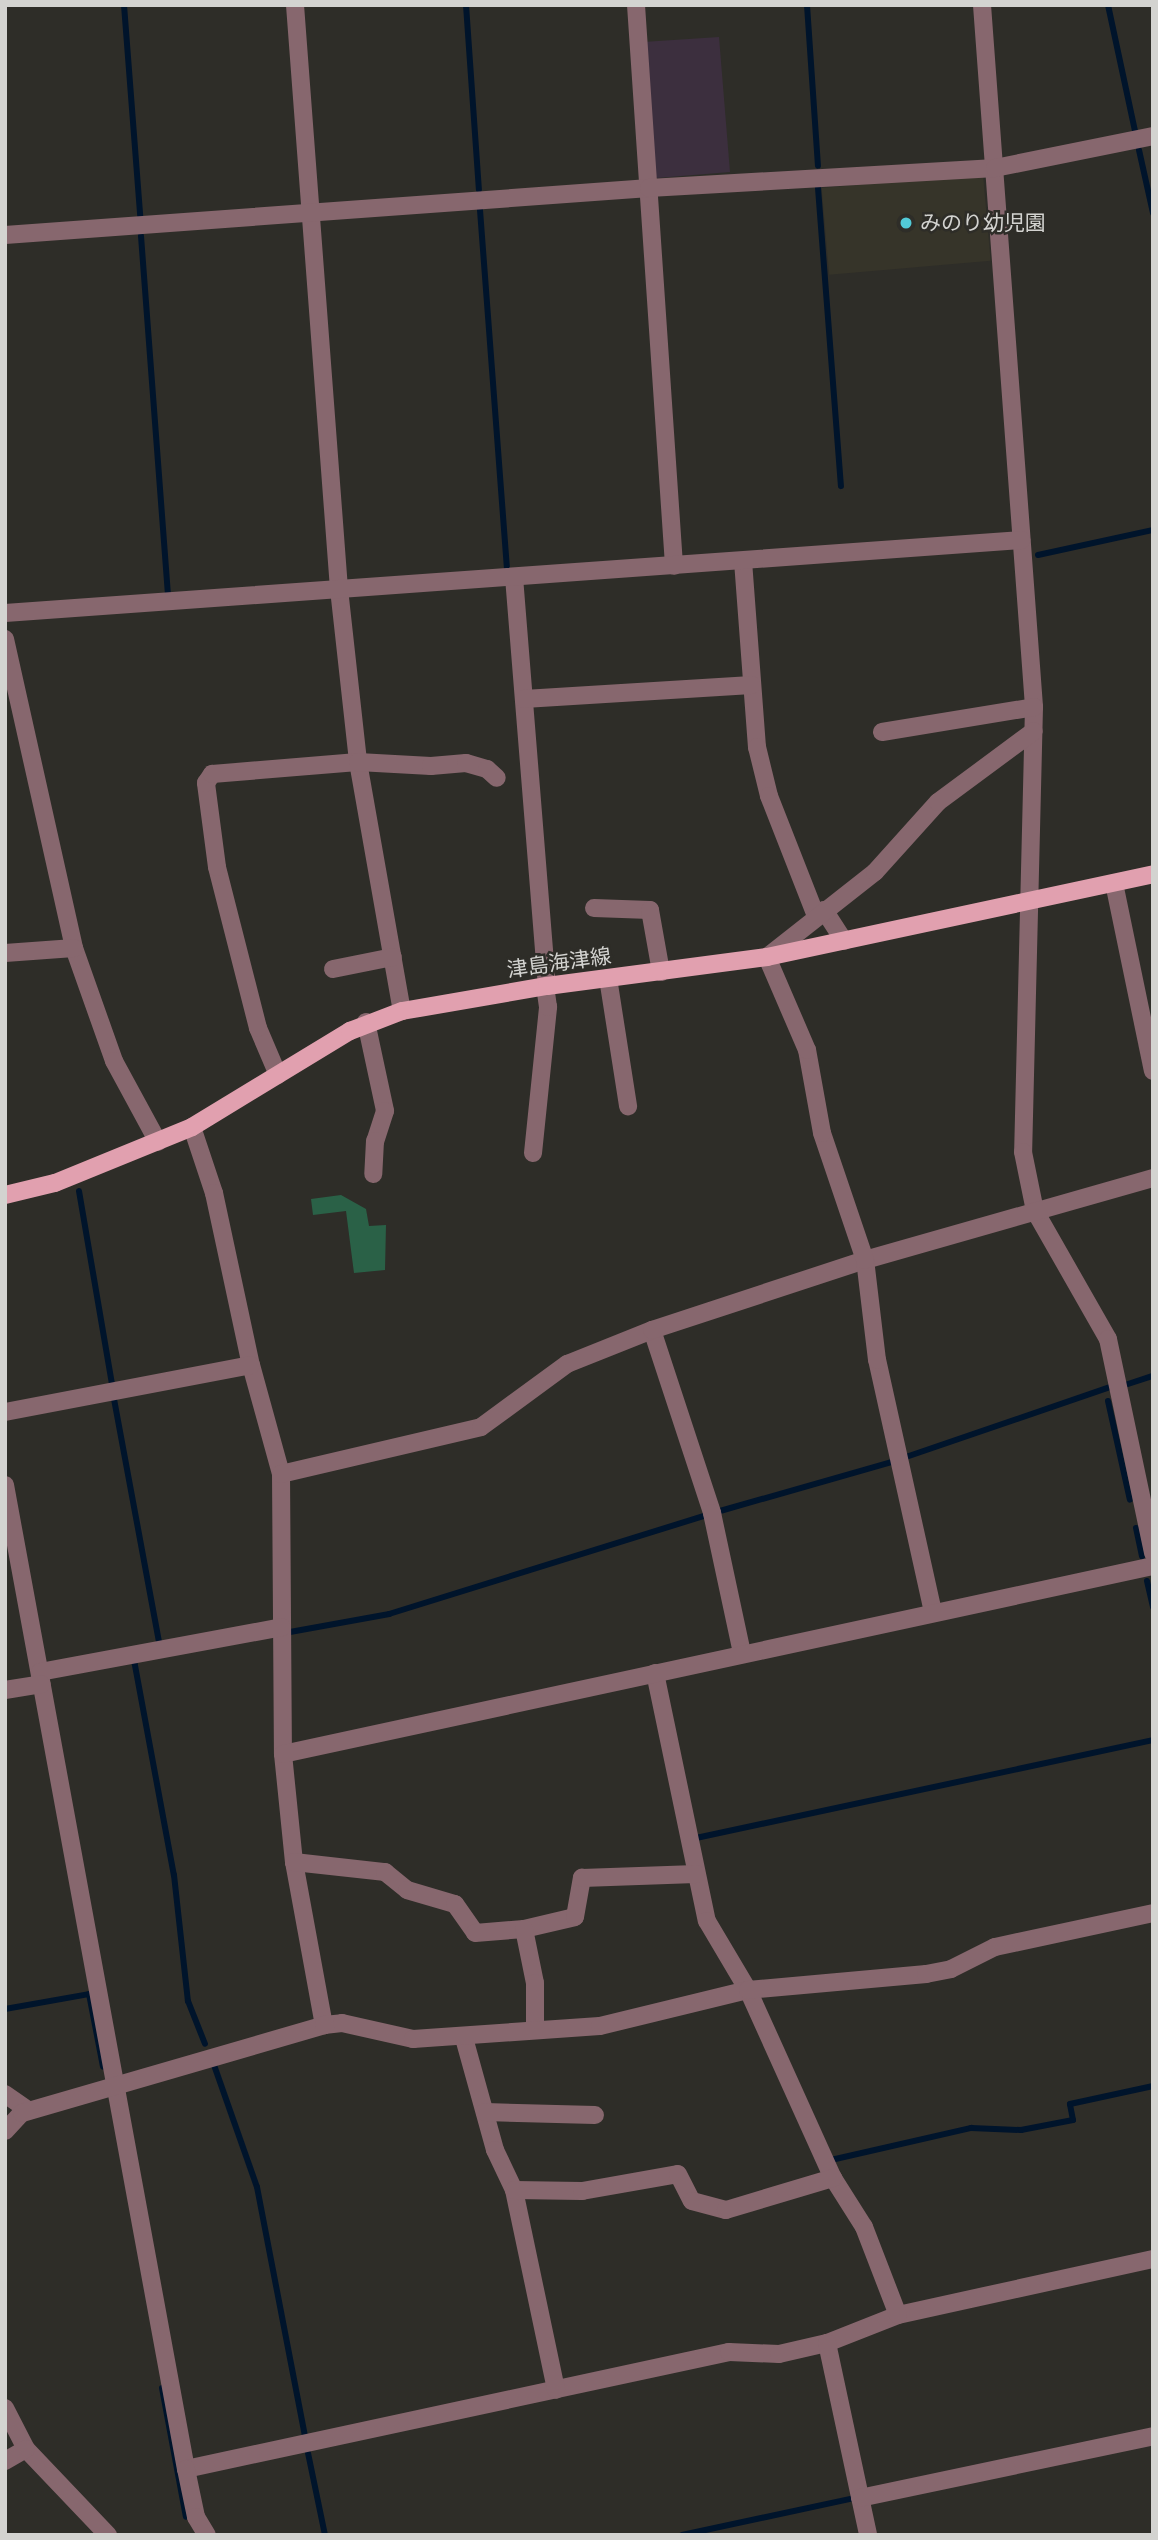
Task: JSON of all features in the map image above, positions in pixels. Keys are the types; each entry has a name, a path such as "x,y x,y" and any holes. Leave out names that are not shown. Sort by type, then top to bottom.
{"main road":[{"name":"津島海津線","path":"5,1195 55,1183 192,1127 366,1023 402,1011 546,986 767,957 1153,874"}],"street":[{"path":"295,5 339,589 358,762 402,1011"},
{"path":"636,5 674,566"},
{"path":"982,5 1034,707 1023,1152 1035,1211 1108,1339 1153,1553"},
{"path":"5,235 649,188 995,168 1153,136"},
{"path":"5,613 1021,540"},
{"path":"743,561 757,747 769,796 820,913 844,941"},
{"path":"514,577 548,1007 533,1153"},
{"path":"5,639 74,948 99,1025 158,1142"},
{"path":"524,699 752,685"},
{"path":"883,732 1034,707"},
{"path":"933,1612 877,1360 865,1260 822,1133 807,1050 767,957 875,872 938,802 1034,731"},
{"path":"278,1075 258,1028 217,867 206,783 212,774 358,762 476,764 497,778"},
{"path":"1114,883 1148,1022 1153,1071"},
{"path":"594,908 650,910 661,972"},
{"path":"5,953 74,948"},
{"path":"333,969 393,957"},
{"path":"608,978 628,1107"},
{"path":"366,1023 385,1111 375,1141 373,1174"},
{"path":"192,1127 214,1194 251,1365 281,1474 283,1754 294,1862 324,2025"},
{"path":"281,1474 481,1427 567,1364 652,1330 865,1260 1153,1178"},
{"path":"652,1330 712,1513 742,1653"},
{"path":"5,1412 251,1365"},
{"path":"5,1485 196,2517 207,2535"},
{"path":"283,1754 1153,1566"},
{"path":"5,1690 41,1678 282,1627"},
{"path":"655,1673 707,1921 748,1990 832,2178 864,2227 898,2315"},
{"path":"294,1862 385,1872 407,1890 455,1904 475,1933 524,1929 575,1917 582,1878 696,1874"},
{"path":"5,2131 29,2111 324,2025 342,2023 412,2039 464,2038 476,2032 535,2027 600,2026 748,1990 926,1974 951,1969 995,1947 1153,1913"},
{"path":"524,1929 535,1983 535,2027"},
{"path":"464,2038 495,2150 514,2190 556,2390"},
{"path":"5,2094 29,2111"},
{"path":"5,2101 29,2111"},
{"path":"485,2112 595,2115"},
{"path":"514,2190 582,2191 678,2174 692,2201 726,2210 832,2178"},
{"path":"187,2469 729,2352 779,2354 827,2343 898,2315 1153,2259"},
{"path":"827,2343 868,2535"},
{"path":"5,2408 26,2449 108,2535"},
{"path":"860,2498 1153,2436"},
{"path":"5,2461 26,2449"}],"shaded area":[{"path":"719,37 730,172 657,178 653,173 643,42"},
{"name":"みのり幼児園","path":"983,174 991,261 829,275 822,188"}],"green space":[{"path":"341,1195 366,1209 369,1226 386,1225 385,1270 354,1273 346,1211 313,1215 311,1199"}],"waterway":[{"path":"124,5 140,215"},
{"path":"466,5 479,190"},
{"path":"807,5 818,166"},
{"path":"1108,5 1135,131"},
{"path":"1139,150 1153,213"},
{"path":"818,188 841,486"},
{"path":"480,210 507,571"},
{"path":"141,236 168,594"},
{"path":"1038,555 1153,530"},
{"path":"79,1191 112,1385"},
{"path":"1128,1384 1153,1376"},
{"path":"903,1458 1108,1388"},
{"path":"114,1399 159,1642"},
{"path":"1108,1401 1130,1500"},
{"path":"720,1511 892,1462"},
{"path":"290,1632 389,1614 704,1516"},
{"path":"1136,1528 1142,1556"},
{"path":"1147,1581 1153,1607"},
{"path":"134,1660 174,1875 188,2001 205,2044"},
{"path":"696,1838 1153,1740"},
{"path":"5,2009 89,1994 103,2067"},
{"path":"214,2065 257,2187 305,2437"},
{"path":"831,2160 971,2128 1021,2130 1073,2120 1070,2104 1153,2086"},
{"path":"162,2388 186,2517"},
{"path":"308,2453 325,2535"},
{"path":"682,2535 855,2498"}],"place":[{"name":"みのり幼児園","path":"906,223"}]}
